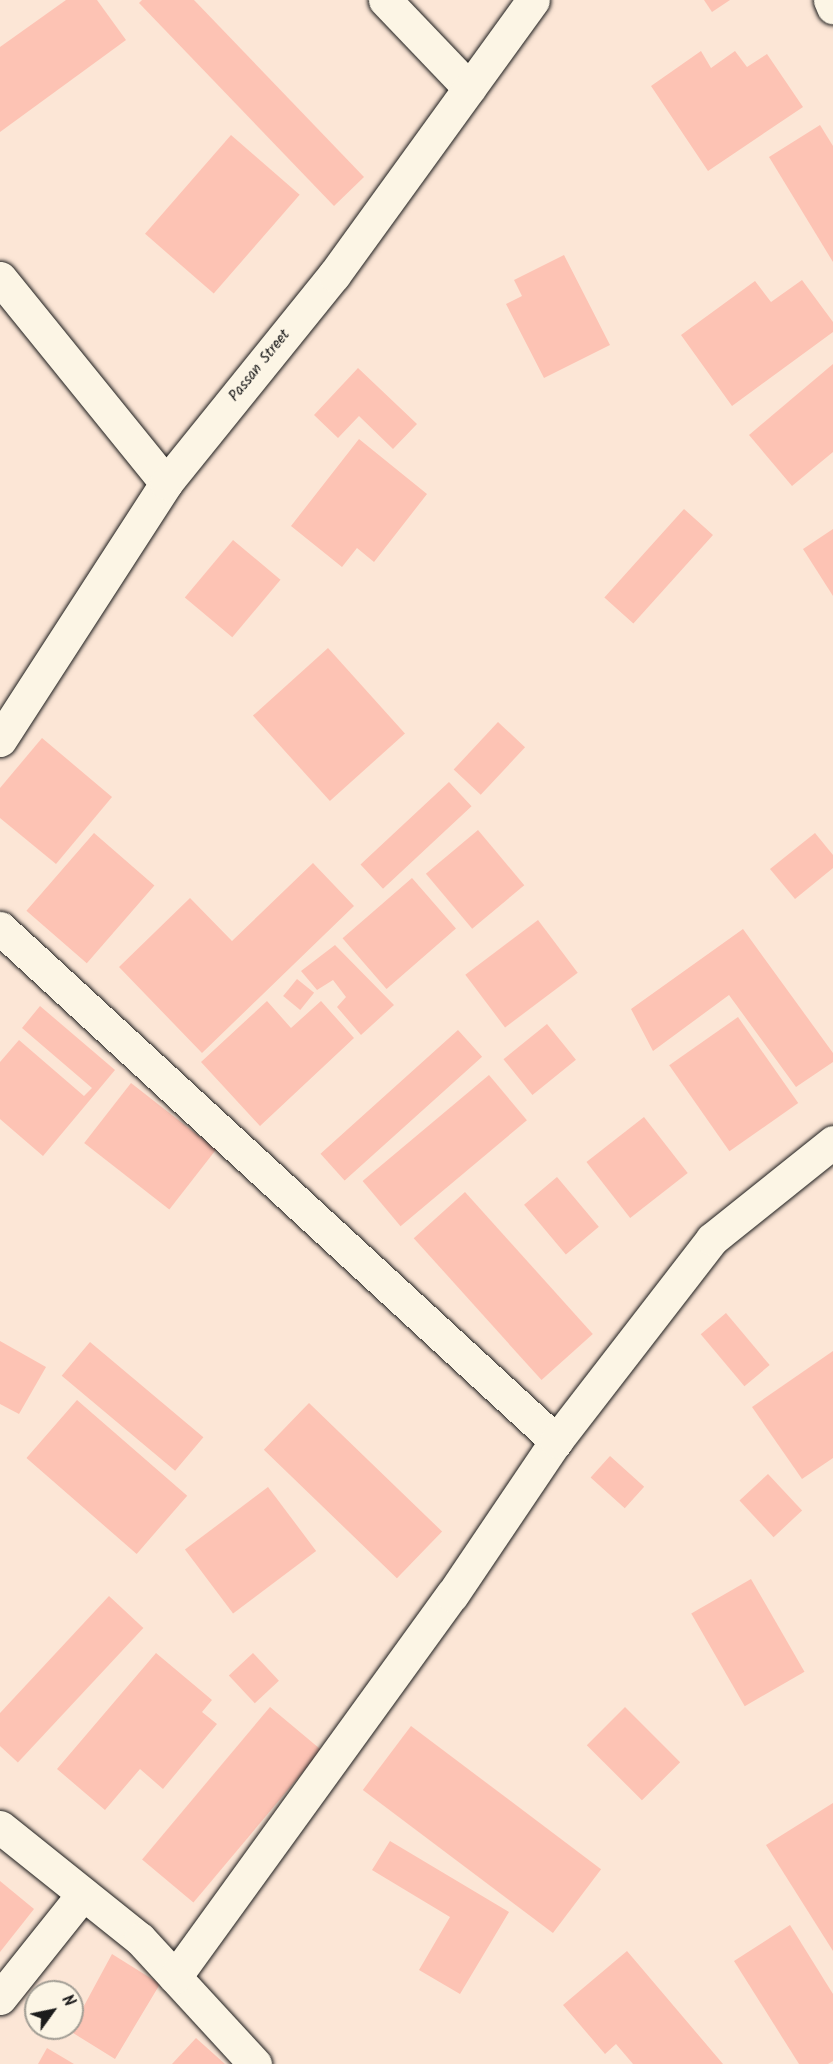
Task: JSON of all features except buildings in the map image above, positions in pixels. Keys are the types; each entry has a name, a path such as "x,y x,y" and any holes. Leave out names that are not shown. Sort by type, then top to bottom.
{"street":[{"path":"385,0 469,88"},
{"name":"Passan Street","path":"0,740 166,483 334,275 533,0"},
{"path":"830,0 833,7"},
{"path":"0,278 166,483"},
{"path":"0,928 556,1441"},
{"path":"175,1977 452,1595 556,1441 712,1239 833,1142"},
{"path":"0,1827 140,1939 255,2064"},
{"path":"0,1998 83,1894"}]}
